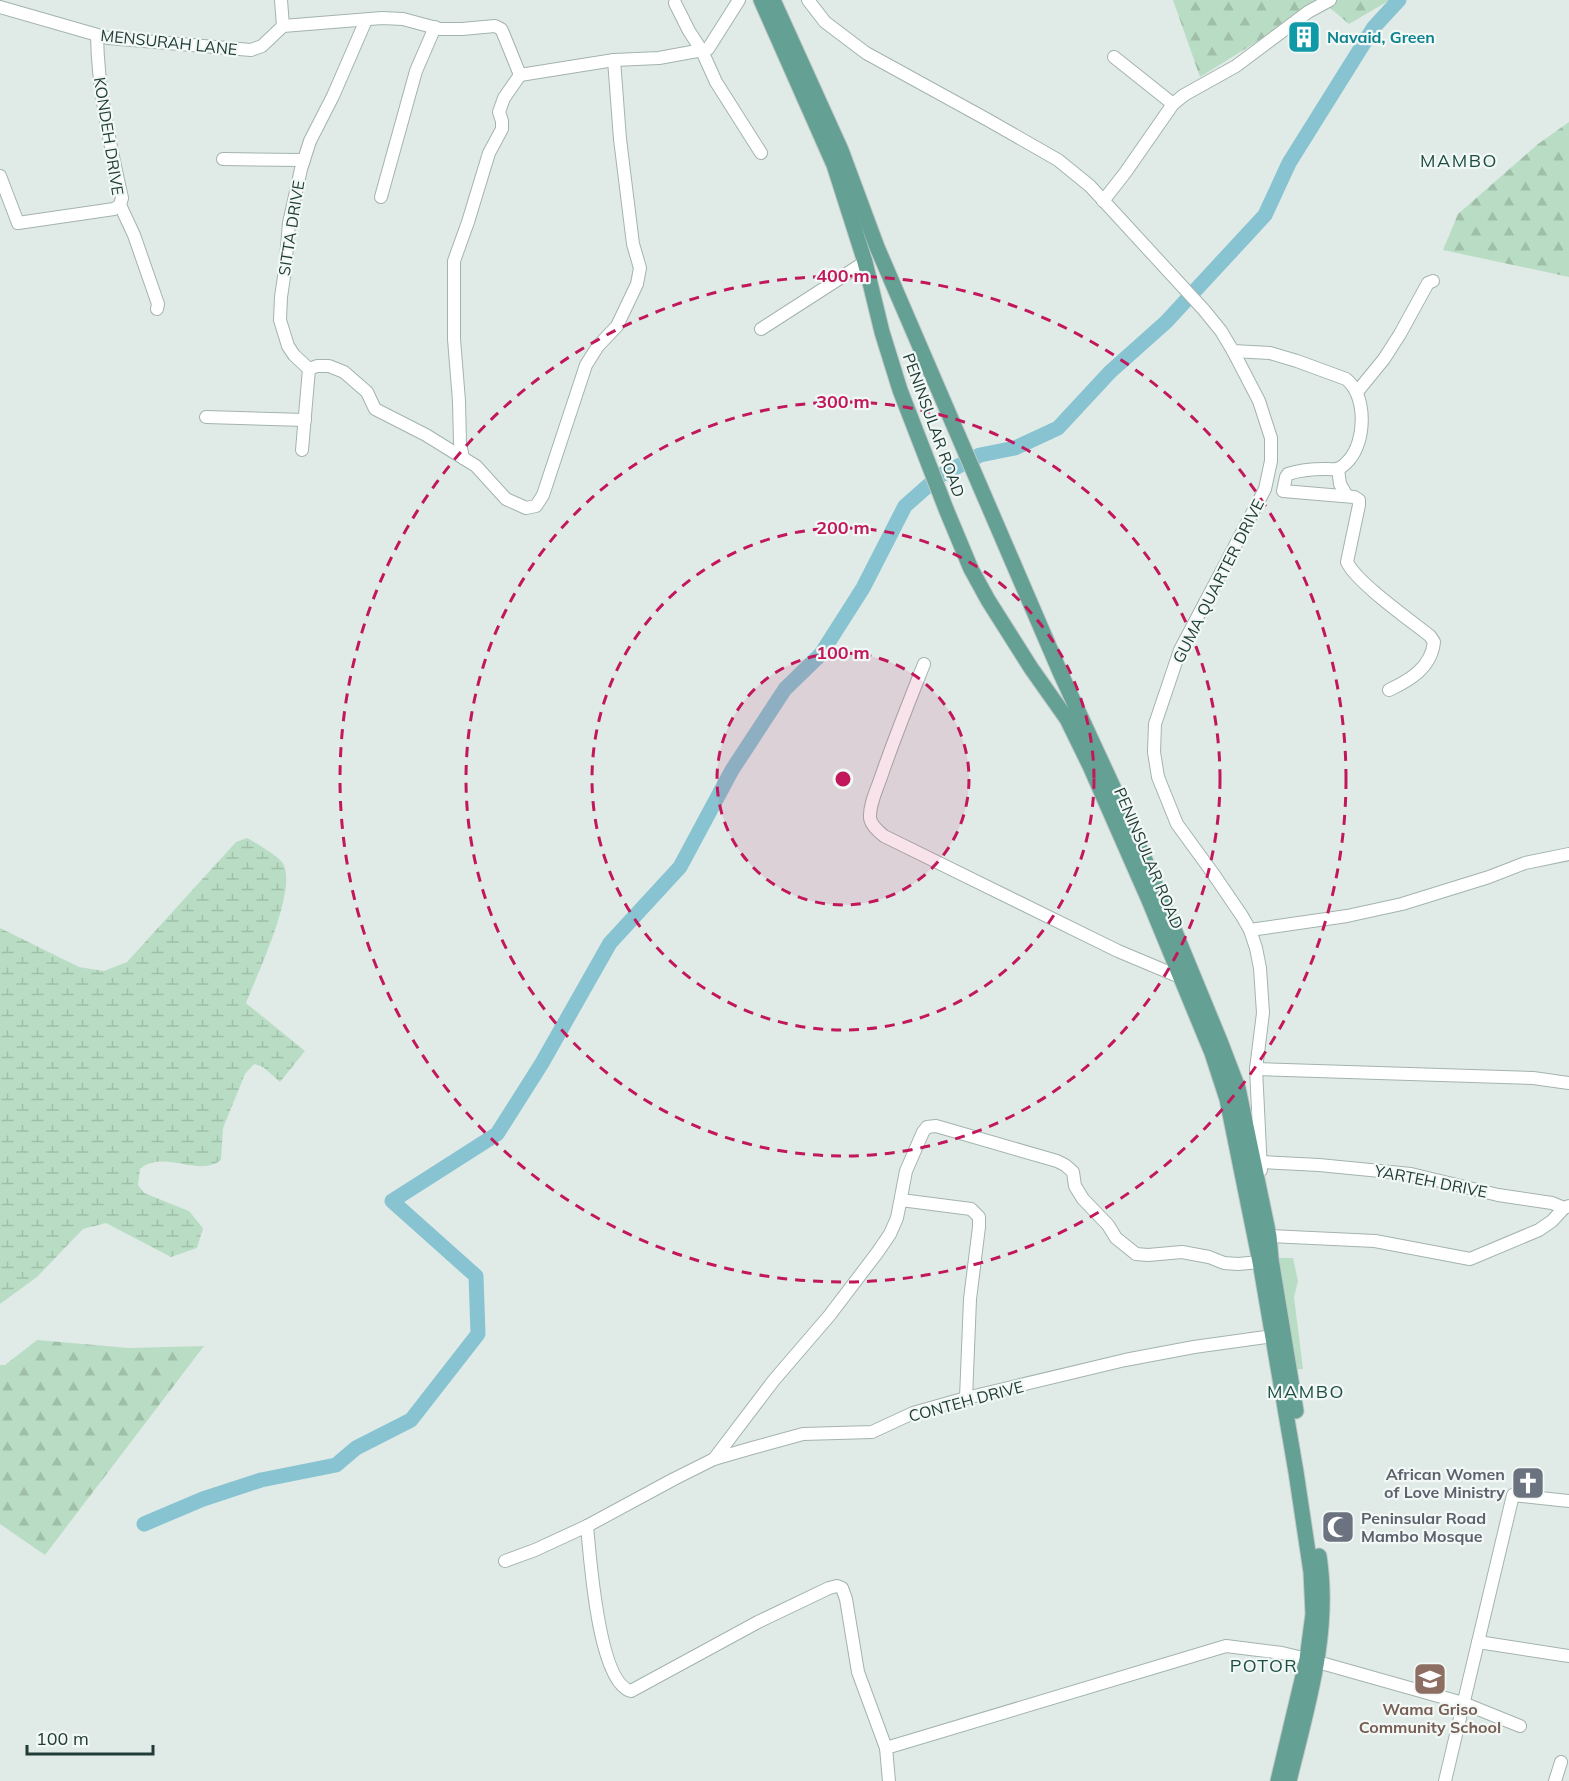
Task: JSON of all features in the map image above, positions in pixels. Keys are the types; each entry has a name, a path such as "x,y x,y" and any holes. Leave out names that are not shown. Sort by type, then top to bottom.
{"main road":[{"name":"PENINSULAR ROAD","path":"761,0 834,165 866,262 882,332 900,390 945,509 971,569 988,600 1067,719 1099,786 1212,1053 1251,1187 1269,1236 1301,1471 1313,1614 1312,1661 1289,1781"},
{"name":"PENINSULAR ROAD","path":"773,0 841,150 877,247 1064,683 1126,815 1238,1088 1250,1140 1251,1187 1260,1262 1301,1471"},
{"name":"PENINSULAR ROAD","path":"1278,1781 1312,1661"}],"street":[{"path":"281,0 283,26 382,18 403,19 435,27 462,29 495,26 501,29 520,75"},
{"path":"463,458 454,339 454,261 489,153 502,129 499,112 504,98 520,75 614,60 659,58 708,49 739,0"},
{"path":"808,0 825,22 866,53 1058,160 1090,186 1103,201 1173,104 1184,95 1236,66 1308,12 1330,0"},
{"path":"675,3 702,51 716,82 762,153"},
{"name":"MENSURAH LANE","path":"0,7 97,36 251,50 262,46 283,26"},
{"name":"SITTA DRIVE","path":"309,369 294,355 288,345 280,320 289,223 310,141 333,96 366,20"},
{"path":"381,197 416,71 435,27"},
{"name":"KONDEH DRIVE","path":"0,176 18,223 114,209 120,204 122,198 103,114 97,36"},
{"path":"1114,57 1173,104"},
{"path":"302,450 309,369 329,366 344,372 367,392 375,409 426,435 476,466 506,499 526,508 536,506 543,495 586,365 598,346 617,326 637,284 639,268 633,244 620,139 614,60"},
{"path":"224,159 304,160"},
{"name":"GUMA QUARTER DRIVE","path":"1103,201 1176,278 1221,331 1259,401 1271,438 1269,476 1265,489 1180,650 1155,724 1154,752 1158,777 1177,824 1250,930 1256,948 1260,968 1263,1013 1256,1069 1261,1179 1251,1187"},
{"path":"120,204 158,304 157,309"},
{"path":"761,329 866,262"},
{"path":"1357,392 1384,359 1428,283 1433,281"},
{"path":"1233,351 1270,353 1297,361 1346,379 1357,392 1362,425 1360,442 1355,453 1345,465 1338,469 1291,473 1286,477 1284,491 1347,496 1359,500 1348,554 1347,562 1350,568 1430,636 1434,642 1429,659 1423,668 1411,679 1389,690"},
{"path":"206,417 305,420"},
{"path":"1338,469 1340,484 1347,496"},
{"path":"924,664 895,735 874,798 870,817 878,831 1118,951 1180,976"},
{"path":"1250,930 1402,904 1489,877 1525,863 1569,854"},
{"path":"1256,1069 1533,1078 1569,1083"},
{"path":"714,1459 774,1380 829,1316 877,1253 897,1218 906,1171 927,1127 936,1126 1065,1165 1073,1172 1076,1186 1083,1198 1108,1225 1116,1238 1136,1254 1182,1252 1209,1257 1224,1263 1260,1262"},
{"name":"YARTEH DRIVE","path":"1260,1162 1411,1174 1498,1195 1566,1207"},
{"path":"901,1200 971,1209 979,1217 970,1299 966,1398"},
{"path":"1269,1236 1376,1241 1470,1259 1539,1230 1566,1207"},
{"name":"CONTEH DRIVE","path":"505,1561 587,1526 714,1459 803,1434 872,1432 913,1413 966,1398 1136,1358 1273,1336"},
{"path":"1445,1781 1513,1495 1569,1501"},
{"path":"587,1526 602,1639 611,1666 626,1690 631,1691 758,1622 829,1588 837,1586 842,1588 846,1599 858,1672 886,1748 889,1781"},
{"path":"1478,1642 1569,1656"},
{"path":"886,1748 1226,1646 1282,1653 1312,1661 1463,1703 1520,1726"},
{"path":"1555,1781 1561,1762"}],"green space":[{"path":"1173,0 1390,0 1349,24 1322,1 1200,77"},
{"path":"1569,122 1569,277 1443,250 1458,214 1538,144"},
{"path":"247,838 279,859 286,874 281,910 267,953 246,1003 305,1051 280,1082 263,1067 254,1064 245,1074 223,1128 221,1160 212,1165 202,1166 160,1162 140,1169 138,1185 144,1193 189,1211 203,1228 197,1248 171,1257 106,1223 83,1229 37,1277 0,1304 0,928 79,967 104,971 127,962 236,842"},
{"path":"1270,1258 1293,1258 1298,1281 1294,1297 1303,1369 1288,1370"},
{"path":"37,1340 129,1348 204,1346 45,1555 0,1524 0,1365 5,1365"}],"waterway":[{"path":"144,1524 203,1499 261,1480 336,1465 356,1448 411,1420 478,1334 476,1276 392,1201 497,1134 542,1063 610,943 680,867 732,770 785,689 821,654 863,588 905,506 939,476 980,455 1015,448 1058,428 1110,372 1166,322 1265,215 1289,163 1374,27 1399,0"}],"place":[{"name":"Navaid, Green","path":"1304,37"},
{"name":"African Women of Love Ministry","path":"1528,1483"},
{"name":"Peninsular Road Mambo Mosque","path":"1338,1527"},
{"name":"Wama Griso Community School","path":"1430,1679"}],"district":[{"name":"MAMBO","path":"1459,160"},
{"name":"MAMBO","path":"1306,1391"},
{"name":"POTOR","path":"1264,1665"}]}
